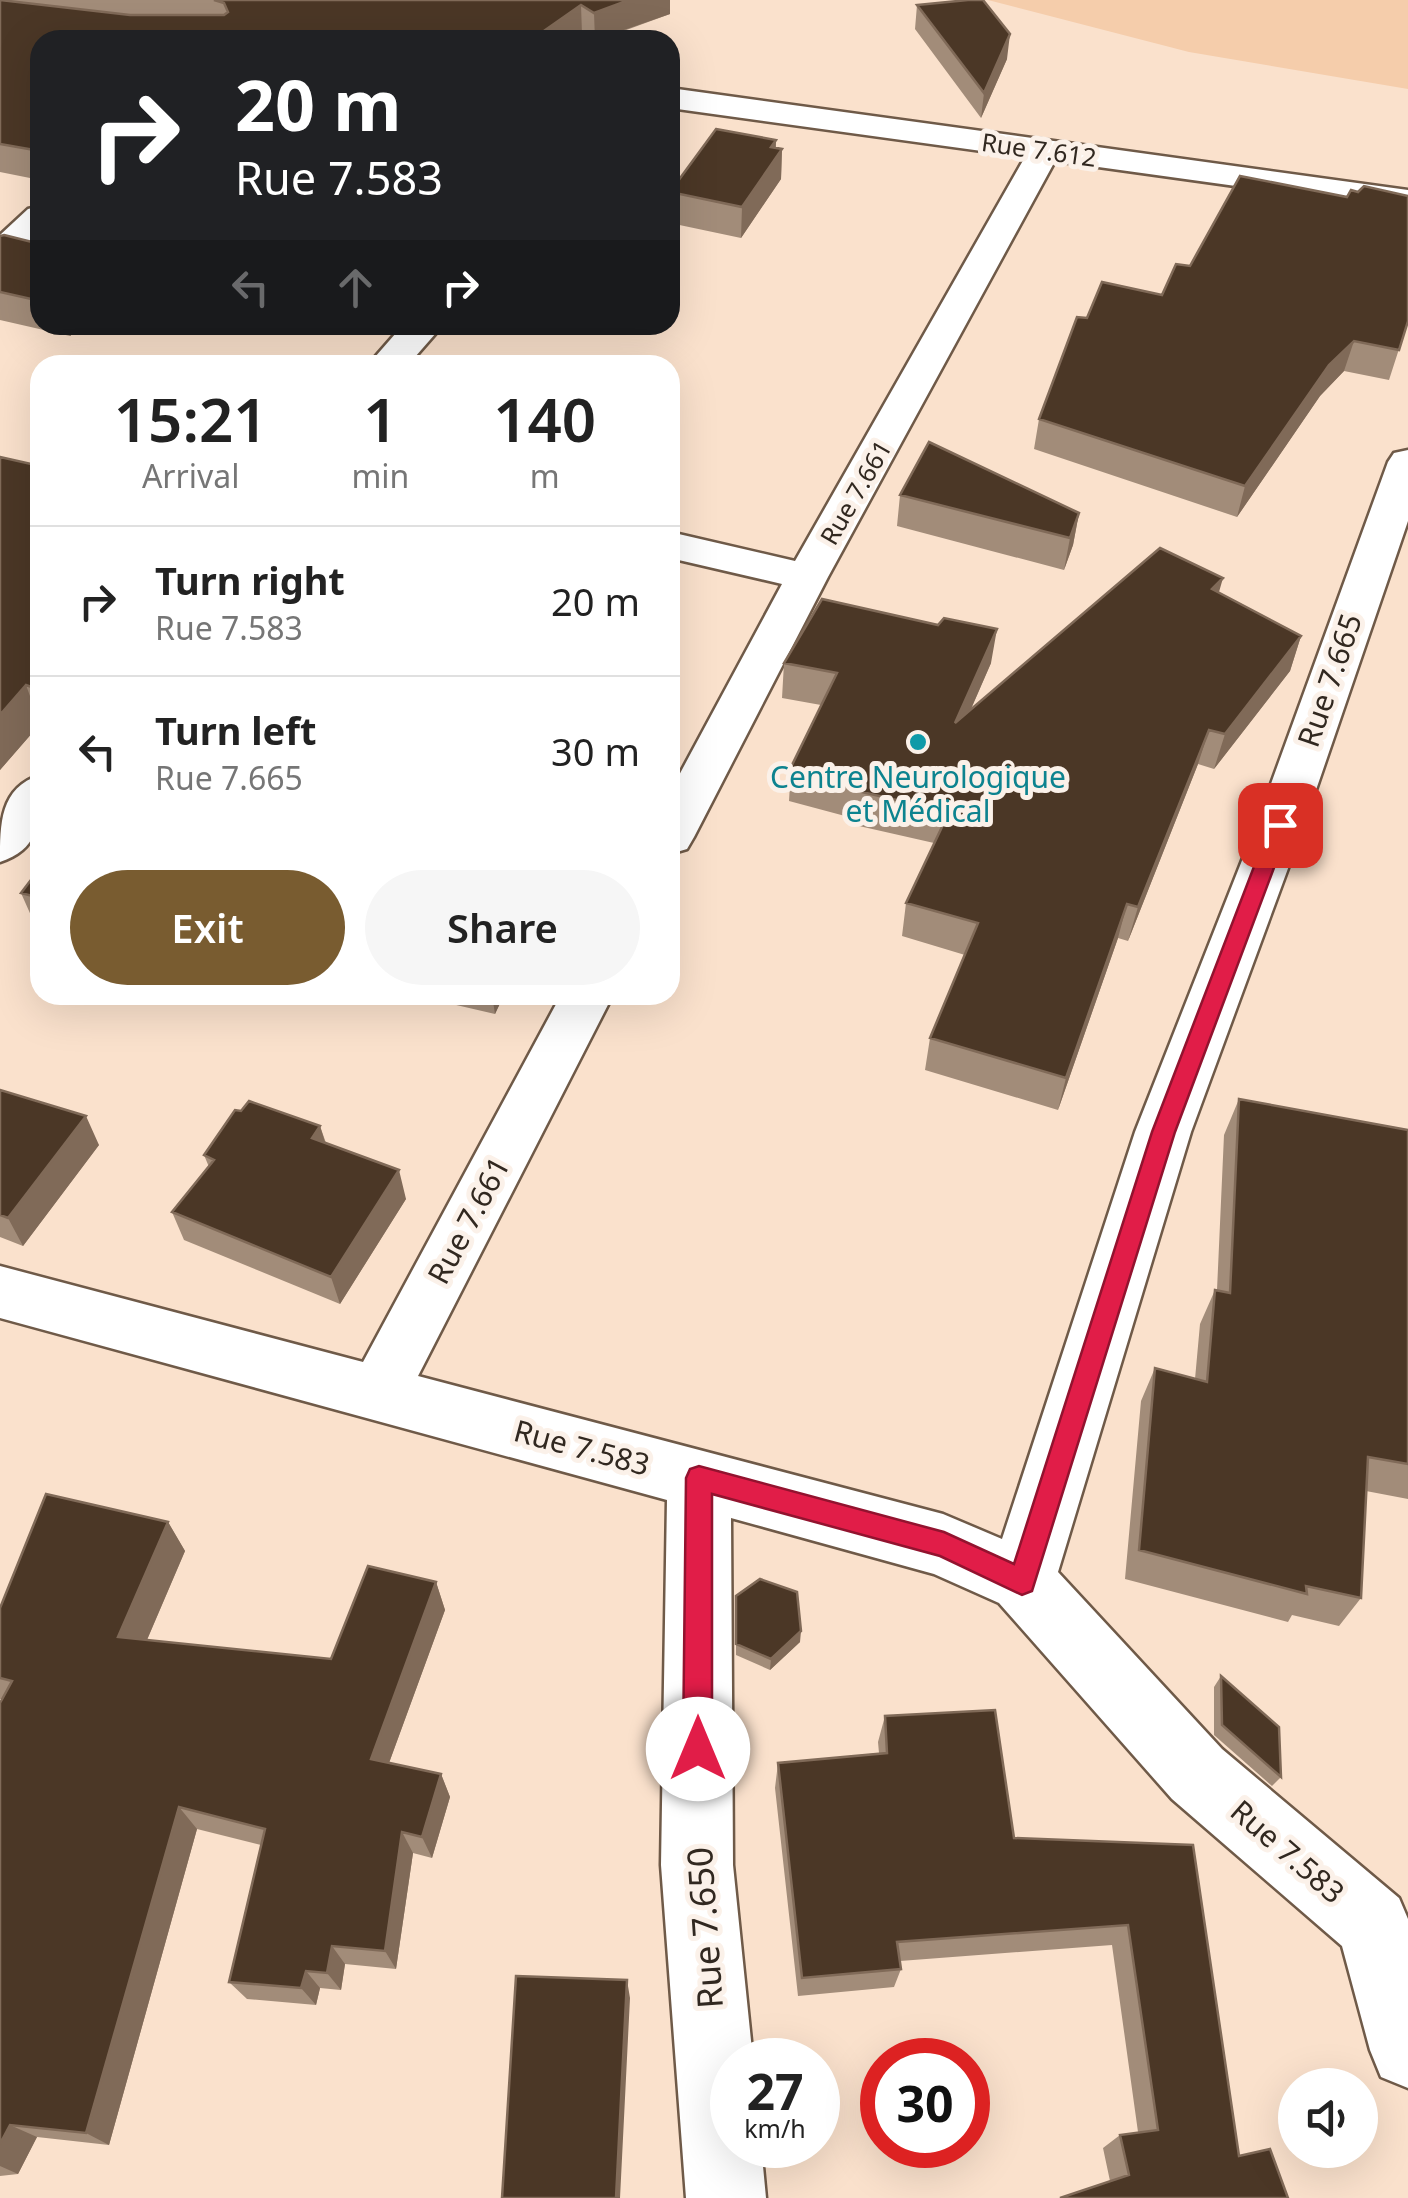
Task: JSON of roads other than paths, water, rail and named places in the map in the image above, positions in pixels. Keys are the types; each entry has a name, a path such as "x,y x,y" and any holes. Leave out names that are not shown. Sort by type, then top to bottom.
{"street":[{"name":"Rue 7.612","path":"680,99 1408,200"},
{"name":"Rue 7.661","path":"680,817 806,577 1045,150"},
{"path":"0,254 30,226"},
{"path":"397,355 415,335"},
{"name":"Rue 7.665","path":"1022,1582 1164,1132 1280,825 1408,462"},
{"path":"680,547 806,577"},
{"path":"0,844 30,805"},
{"name":"Rue 7.661","path":"378,1393 582,1005"},
{"name":"Rue 7.583","path":"0,1292 944,1545 1022,1582 1197,1774 1390,1916 1408,2050"},
{"name":"Rue 7.650","path":"699,1478 697,1865 726,2198"}],"place":[{"name":"Centre Neurologique et Médical","path":"918,742"}]}
